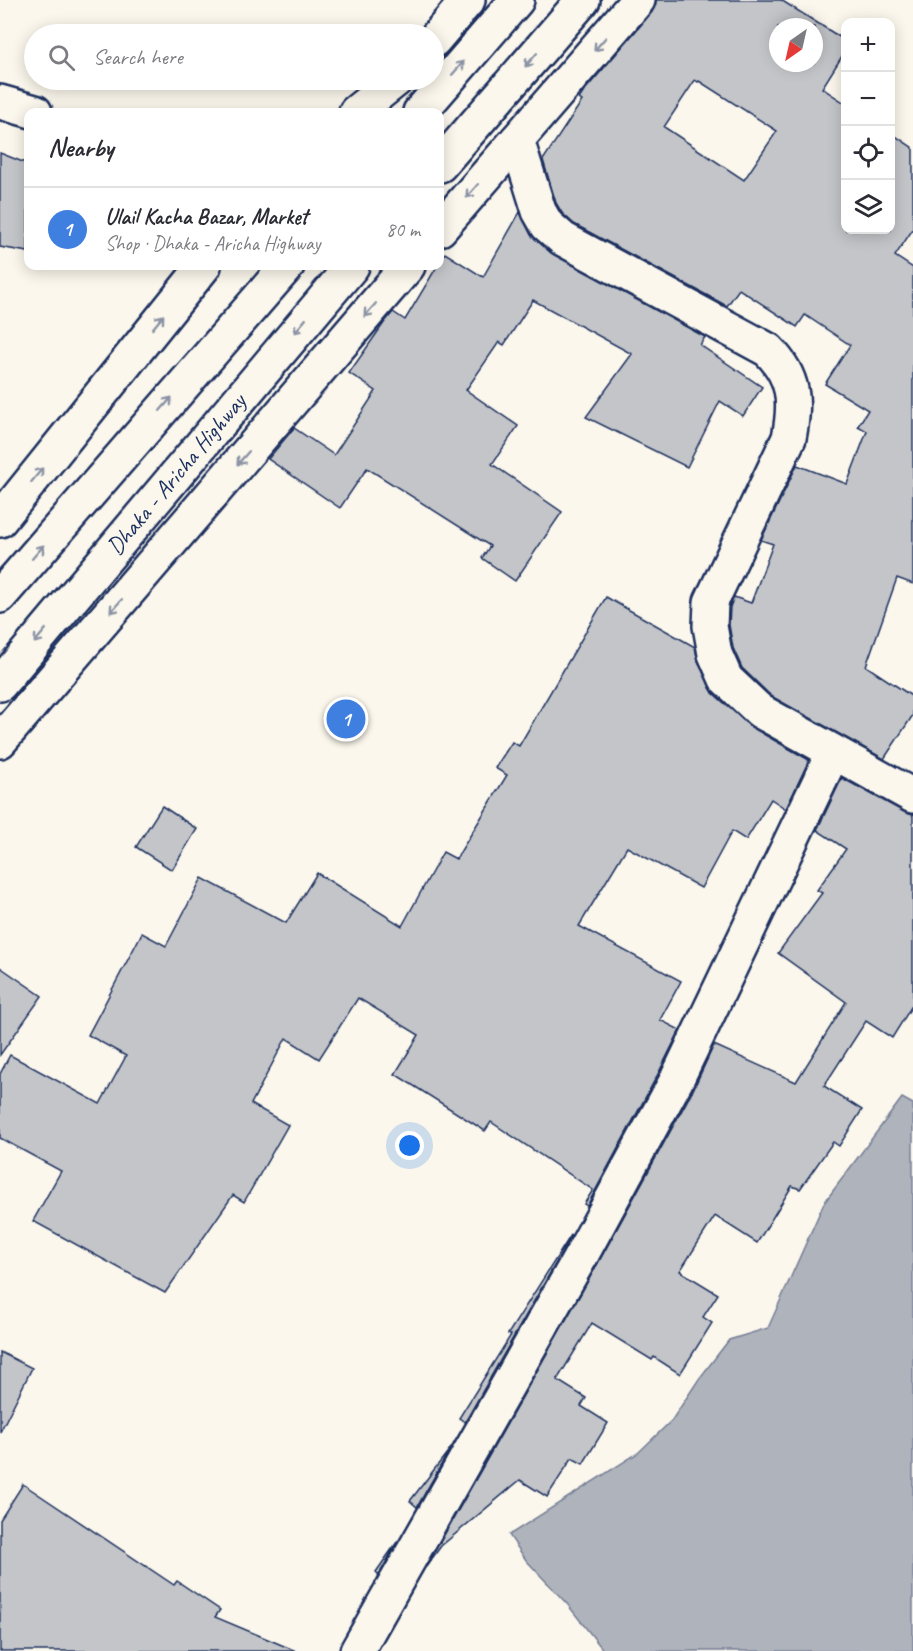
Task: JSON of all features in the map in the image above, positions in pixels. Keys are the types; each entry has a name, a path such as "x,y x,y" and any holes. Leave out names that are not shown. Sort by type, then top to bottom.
{"main road":[{"path":"444,28 468,0"},
{"path":"444,84 517,0"},
{"path":"444,160 583,0"},
{"path":"444,224 638,0"},
{"path":"361,108 384,90"},
{"path":"423,108 439,90"},
{"path":"0,102 24,109"},
{"path":"517,140 539,211 547,225 563,239 768,350 781,363 790,383 793,400 789,438 711,602 710,626 715,654 726,679 760,711 913,796"},
{"path":"0,520 201,270"},
{"path":"0,596 284,270"},
{"name":"Dhaka - Aricha Highway","path":"0,684 349,270"},
{"path":"0,741 405,270"},
{"path":"357,1651 576,1267 676,1081 833,753"}],"shaded area":[{"path":"902,1098 913,1104 913,1651 604,1651 568,1605 526,1560 509,1535 638,1453 672,1420 699,1379 729,1340 768,1328 824,1203"}],"building":[{"path":"656,0 781,0 810,18 769,18 769,72 823,72 823,26 841,38 841,58 822,88 841,101 841,234 895,234 895,136 913,148 913,229 895,256 913,268 913,584 897,578 866,666 913,697 913,715 884,759 771,696 742,668 733,648 729,625 730,607 734,597 751,603 773,544 761,540 797,465 847,484 867,431 858,426 868,410 825,384 850,345 805,315 797,327 739,289 727,306 574,224 562,213 556,203 543,160 582,101 579,99 652,12","holes":["695,80 777,131 744,180 664,127"]},
{"path":"0,153 24,162 24,251 0,247"},
{"path":"520,212 531,235 551,253 705,337 700,345 762,387 743,416 720,401 687,467 586,417 632,354 533,300 504,345 499,342 466,390 518,426 492,464 562,512 515,581 482,558 490,546 367,468 340,508 268,459 294,428 334,455 376,391 349,373 393,312 405,320 435,270 444,270 445,253 483,277"},
{"path":"606,597 695,647 698,661 713,693 751,727 809,760 786,809 771,799 746,840 732,831 701,888 627,847 579,926 681,981 660,1020 680,1030 587,1206 584,1204 593,1190 491,1122 485,1131 395,1074 419,1035 358,998 319,1059 286,1038 251,1104 288,1125 244,1202 233,1195 165,1293 33,1221 61,1171 0,1138 0,1074 10,1055 100,1104 126,1056 88,1035 142,933 166,946 202,878 286,923 317,873 402,926 443,852 456,859 507,775 495,768 512,742 519,746"},
{"path":"842,778 913,815 913,1004 892,1038 866,1021 824,1086 862,1110 839,1146 833,1142 800,1189 792,1186 757,1243 715,1216 680,1271 718,1294 703,1317 712,1323 680,1374 654,1357 652,1360 592,1323 557,1380 586,1398 581,1406 608,1423 583,1464 572,1458 547,1497 520,1480 441,1546 426,1567 597,1265 693,1090 714,1045 796,1082 846,1002 778,953 822,893 817,890 846,849 817,830"},
{"path":"162,806 197,829 172,870 136,847"},
{"path":"0,967 42,996 0,1055"},
{"path":"571,1235 465,1422 459,1418 511,1335 508,1334"},
{"path":"0,1352 32,1368 0,1432"},
{"path":"450,1449 417,1507 410,1501"},
{"path":"23,1484 174,1585 177,1581 220,1610 215,1617 296,1651 0,1651 0,1520"},
{"path":"397,1542 379,1575 376,1572"}],"place":[{"name":"Ulail Kacha Bazar, Market","path":"346,719"}]}
